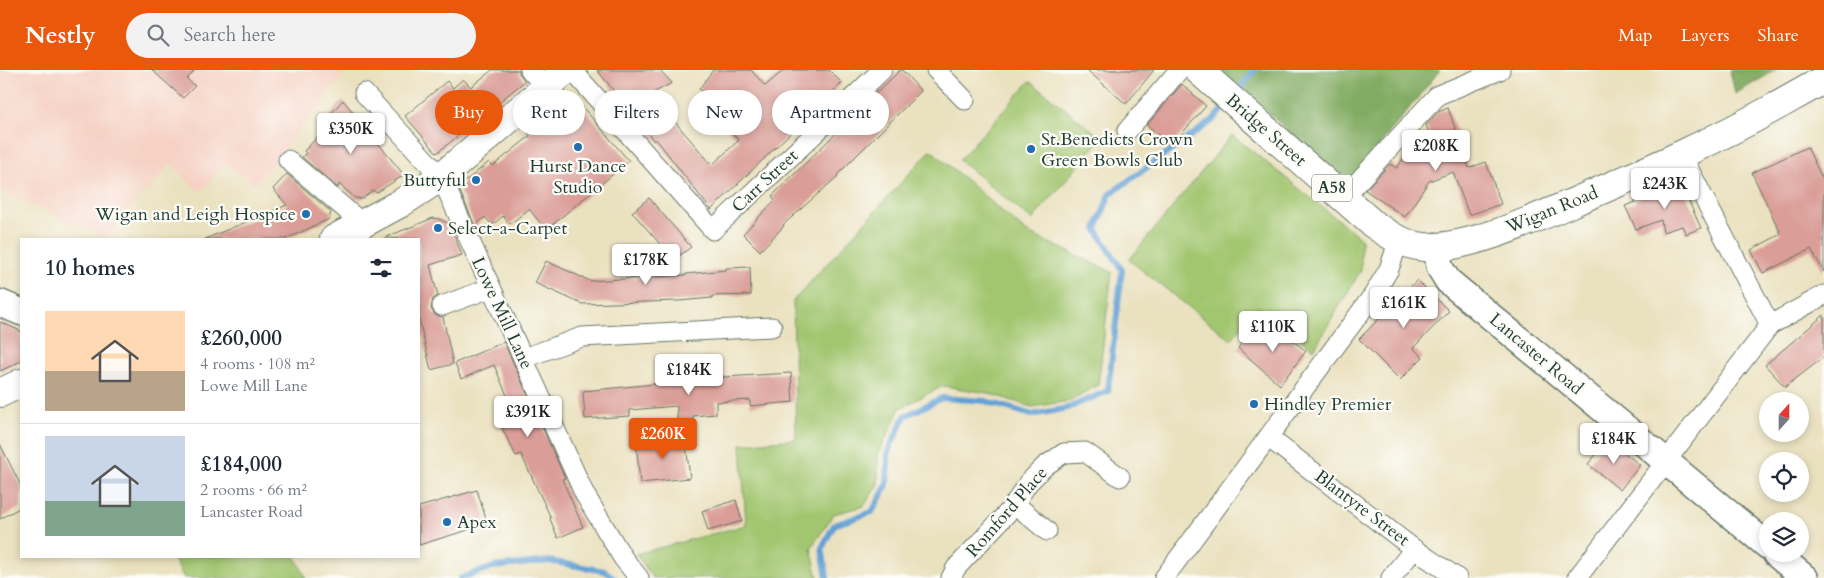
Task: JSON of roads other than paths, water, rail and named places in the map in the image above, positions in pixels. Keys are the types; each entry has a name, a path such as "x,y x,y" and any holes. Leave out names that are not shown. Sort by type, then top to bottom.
{"highway":[{"path":"345,234 401,203 441,177 538,79 566,70"},
{"name":"Bridge Street","path":"1198,70 1373,224 1411,245 1436,246"},
{"name":"Wigan Road","path":"1436,246 1462,242 1511,228 1682,156 1751,121 1824,79"},
{"path":"0,393 20,383"}],"street":[{"name":"Carr Street","path":"572,70 713,230 882,70"},
{"path":"936,70 966,100"},
{"path":"1127,131 1179,70"},
{"path":"1343,198 1438,95 1500,70"},
{"name":"Lowe Mill Lane","path":"364,93 441,177 585,495 623,558 638,578"},
{"path":"1682,156 1770,325"},
{"path":"288,160 345,234"},
{"path":"1164,578 1374,294 1389,269 1399,240"},
{"name":"Lancaster Road","path":"1436,246 1440,268 1448,281 1759,539"},
{"path":"442,306 490,288"},
{"path":"1577,578 1770,325 1824,295"},
{"path":"0,302 20,312"},
{"path":"524,358 582,337 772,327"},
{"name":"Blantyre Street","path":"1268,437 1456,578"},
{"name":"Romford Place","path":"951,578 956,568 1015,504 1028,483 1045,466 1064,453 1085,452 1120,477"},
{"path":"1015,504 1047,531"},
{"path":"1391,578 1414,548"},
{"path":"1786,562 1806,578"}],"waterway":[{"path":"1235,94 1255,70"},
{"path":"827,578 822,548 834,525 872,512 887,485 888,452 905,416 942,398 985,401 1032,415 1068,408 1108,391 1122,270 1096,229 1110,194 1212,121 1227,104"},
{"path":"461,578 493,567 549,561 605,571 614,578"}],"place":[{"name":"Hurst Dance Studio","path":"578,147"},
{"name":"St.Benedicts Crown Green Bowls Club","path":"1031,149"},
{"name":"Buttyful","path":"476,180"},
{"name":"Wigan and Leigh Hospice","path":"306,214"},
{"name":"Select-a-Carpet","path":"438,228"},
{"name":"Hindley Premier","path":"1254,404"},
{"name":"Apex","path":"447,522"}]}
